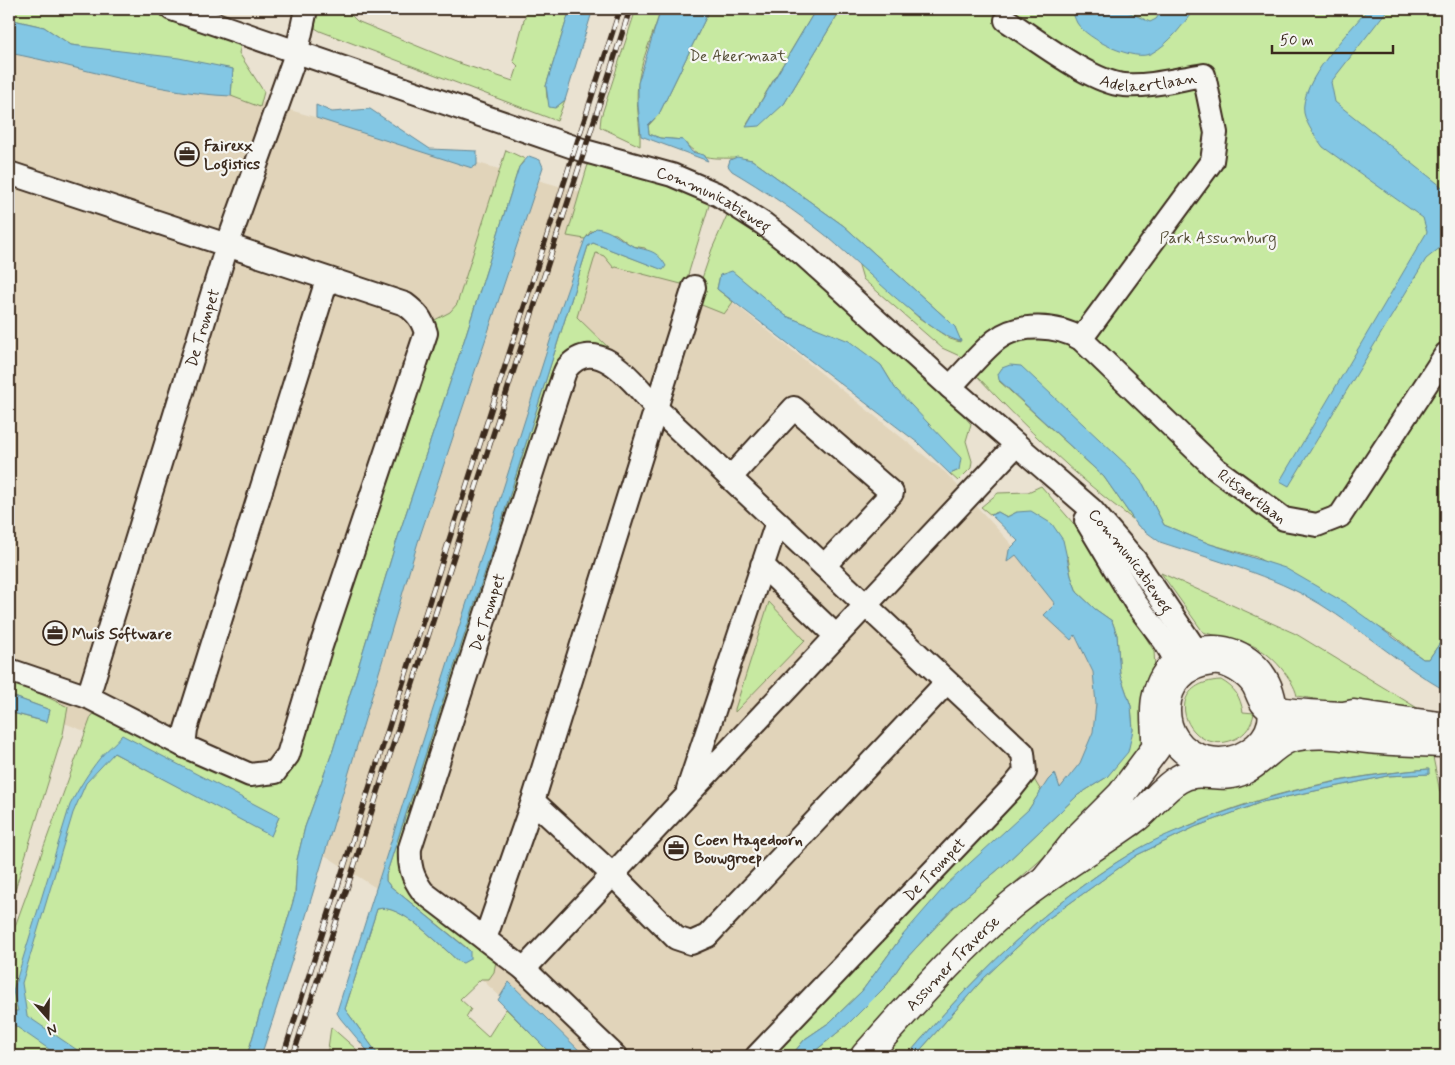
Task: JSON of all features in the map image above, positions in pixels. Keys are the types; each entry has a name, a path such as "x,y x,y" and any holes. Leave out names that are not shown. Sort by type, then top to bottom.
{"main road":[{"path":"1215,649 1231,652 1247,660 1260,672 1272,710 1263,743 1250,753 1237,759 1220,763 1174,748 1154,714 1156,697 1181,664 1215,649"},
{"path":"1272,710 1293,704 1346,708 1354,714 1446,727"},
{"path":"1272,710 1320,734 1446,744"},
{"name":"Assumer Traverse","path":"865,1056 972,940 1046,877 1136,818 1177,779 1189,773 1204,772 1223,776 1243,771 1258,762 1279,743 1291,738 1320,734"},
{"name":"Assumer Traverse","path":"1046,877 1080,836 1121,795 1174,748"},
{"name":"Assumer Traverse","path":"1126,823 1174,748"}],"street":[{"name":"Communicatieweg","path":"172,9 584,151 672,175 719,195 764,224 804,255 1016,445 1091,509 1135,560 1181,664"},
{"path":"297,51 306,9"},
{"name":"Adelaertlaan","path":"1006,20 1101,80 1122,85 1136,85 1204,75 1216,133 1212,161 1081,339"},
{"name":"De Trompet","path":"88,697 227,246 297,51"},
{"path":"9,173 327,280 405,304 418,313 426,333 320,649 288,755 275,772 250,775 184,746 88,697 9,670"},
{"path":"184,746 186,729 327,280"},
{"path":"485,939 533,801 694,287"},
{"path":"950,386 998,339 1014,332 1030,328 1048,328 1062,330 1081,339"},
{"name":"Ritsaertlaan","path":"1081,339 1216,470 1284,518 1317,525 1340,516 1446,354"},
{"name":"De Trompet","path":"615,1056 524,969 423,892 414,879 409,864 410,848 567,368 582,358 598,356 615,365 657,409 866,604 946,683 1023,753 1025,772 757,1056"},
{"path":"730,478 794,408 892,493 824,566"},
{"path":"524,969 1016,445"},
{"name":"Communicatieweg","path":"1056,478 1092,529 1135,602 1181,664"},
{"path":"686,795 776,522"},
{"path":"762,564 836,636"},
{"path":"533,801 612,874 676,938 691,943 707,936 946,683"}],"shaded area":[{"path":"9,31 591,195 693,287 736,305 946,473 1093,633 1115,709 1092,776 805,1056 564,1056 401,904 323,854 119,744 9,702"}],"green space":[{"path":"9,9 148,9 242,42 239,53 264,92 260,107 231,96 233,69 71,45 44,27 9,19"},
{"path":"317,9 345,9 357,21 456,62 513,81 518,66 513,61 527,9 570,9 546,86 547,98 555,108 565,100 557,121 320,31 315,28"},
{"path":"636,9 661,9 645,56 638,84 637,100 640,146 600,127 601,117"},
{"name":"Park Assumburg","path":"710,9 816,9 746,126 784,104 841,9 1446,9 1446,634 1429,659 1423,659 1394,636 1256,557 1210,544 1164,525 1143,484 999,381 1104,477 1134,520 1092,487 1052,451 977,376 988,360 964,358 942,348 863,279 858,262 919,318 950,339 960,342 955,327 948,320 844,226 752,160 707,157 698,154 683,140 660,138 649,134 648,126 659,114"},
{"path":"506,150 525,159 519,167 463,344 395,546 333,750 305,827 297,860 295,895 247,1056 9,1056 10,940 91,717 95,712 217,769 244,785 274,781 292,771 425,361 431,322 450,312 457,304","holes":["110,751 279,817 271,835"]},
{"path":"589,161 666,183 710,202 685,285 614,268 604,256 596,253 577,317 612,351 579,350 400,860 496,961 494,972 489,979 481,979 460,999 471,1009 466,1017 488,1037 506,1009 553,1056 379,1056 345,1009 377,909 397,912 409,919 459,962 467,948 390,886 386,881 386,875 499,529 588,246 593,243 656,267 645,248 632,246 616,234 591,231 585,239 567,236"},
{"path":"728,213 797,261 933,381 971,424 966,441 972,461 971,468 958,481 950,474 959,470 923,421 895,388 881,365 813,327 786,316 768,302 720,275 717,289 733,302 724,314 694,302 712,249"},
{"path":"1041,486 1086,538 1154,651 1155,669 1143,720 1142,753 1054,848 983,911 848,1056 809,1056 848,1024 887,985 902,963 954,907 1006,863 1078,795 1107,777 1133,730 1131,706 1120,674 1117,635 1112,621 1095,609 1077,592 1071,576 1068,557 1017,512 1007,517 998,512 991,515 981,507 998,493 1028,492"},
{"path":"1161,573 1296,634 1437,720 1297,696 1289,678 1273,659 1264,652 1246,643 1203,632"},
{"path":"769,602 805,640 735,712 735,709"},
{"path":"9,679 68,707 63,734 9,909 9,712 46,722 50,710 9,695"},
{"path":"1221,680 1236,693 1243,712 1254,713 1250,725 1242,735 1219,743 1205,739 1193,730 1186,718 1185,706 1189,693 1201,684"},
{"path":"1293,744 1432,752 1440,792 1446,801 1446,1056 915,1056 984,978 1045,921 1137,855 1195,827 1262,802 1387,776 1429,774 1428,769 1335,781 1276,795 1217,814 1144,846 1098,874 1010,946 983,972 907,1056 876,1056 961,965 1051,887 1126,840 1139,835 1176,799 1173,790"},
{"path":"1032,776 1041,791 1029,809 902,936 862,991 830,1022 805,1039 791,1056 763,1056"},
{"path":"331,1027 364,1056 327,1056"}],"water":[{"path":"570,9 593,9 565,100 555,108 549,107 546,86"},
{"path":"661,9 710,9 659,114 648,125 649,134 660,138 683,140 692,152 704,155 708,161 641,136 638,83"},
{"path":"816,9 841,9 784,104 760,126 746,127"},
{"path":"1072,9 1122,9 1150,22 1156,19 1163,9 1194,9 1181,27 1159,49 1144,55 1135,55 1112,48 1091,36 1077,23"},
{"path":"1368,9 1388,9 1331,82 1335,102 1446,190 1446,243 1426,259 1289,486 1280,481 1427,232 1423,218 1323,147 1305,118 1305,101 1309,87 1317,73 1338,44"},
{"path":"9,19 44,27 71,45 179,58 233,69 231,96 203,94 147,85 9,53"},
{"path":"316,105 332,112 370,109 430,149 477,151 477,165 472,168 316,118"},
{"path":"529,156 540,160 543,167 418,542 303,926 261,1056 247,1056 295,895 297,860 305,827 333,750 395,546 463,344 519,167"},
{"path":"737,157 752,160 844,226 948,320 955,327 961,341 948,337 932,327 892,295 824,234 779,201 732,171 728,166 730,160"},
{"path":"596,228 610,232 631,245 654,253 666,266 663,270 593,243 588,246 499,529 386,875 386,881 390,886 470,951 470,959 463,963 459,962 409,919 397,912 377,909 345,1009 379,1056 367,1056 370,1054 340,1018 337,1013 338,1008 557,319 585,239"},
{"path":"732,271 786,316 849,341 881,365 895,388 961,458 959,470 950,474 918,443 717,289 720,275"},
{"path":"1010,365 1021,366 1131,469 1143,484 1164,525 1210,544 1285,568 1347,604 1423,659 1429,659 1446,634 1446,691 1414,671 1336,614 1302,594 1263,576 1160,542 1138,526 1104,477 999,380 998,374 1002,368"},
{"path":"1031,511 1052,524 1063,540 1071,576 1077,592 1095,609 1112,621 1117,635 1120,674 1131,706 1133,730 1128,752 1107,777 1078,795 1006,863 954,907 902,963 887,985 848,1024 809,1056 791,1056 805,1039 830,1022 862,991 902,936 947,884 1029,809 1048,780 1055,773 1060,788 1080,763 1093,732 1096,704 1093,672 1075,635 1071,640 1044,615 1055,604 1016,555 1007,562 1009,550 1018,541 991,515 998,512 1007,517 1017,512"},
{"path":"9,695 50,710 47,722 9,712"},
{"path":"122,735 279,817 271,836 114,753 86,783 73,813 22,983 27,1016 86,1056 59,1056 11,1023 9,1011 18,1011 13,991 70,805 102,755"},
{"path":"1429,769 1429,774 1387,776 1262,802 1195,827 1137,855 1045,921 984,978 915,1056 907,1056 983,972 1010,946 1098,874 1130,854 1175,831 1278,795 1338,781"},
{"path":"509,982 585,1056 553,1056 498,1000"}],"railway":[{"path":"283,1056 620,9"},
{"path":"293,1056 630,9"}],"place":[{"name":"Fairexx Logistics","path":"187,154"},
{"name":"Muis Software","path":"55,633"},
{"name":"Coen Hagedoorn Bouwgroep","path":"676,848"}],"park label":[{"name":"De Akermaat","path":"738,55"}]}
